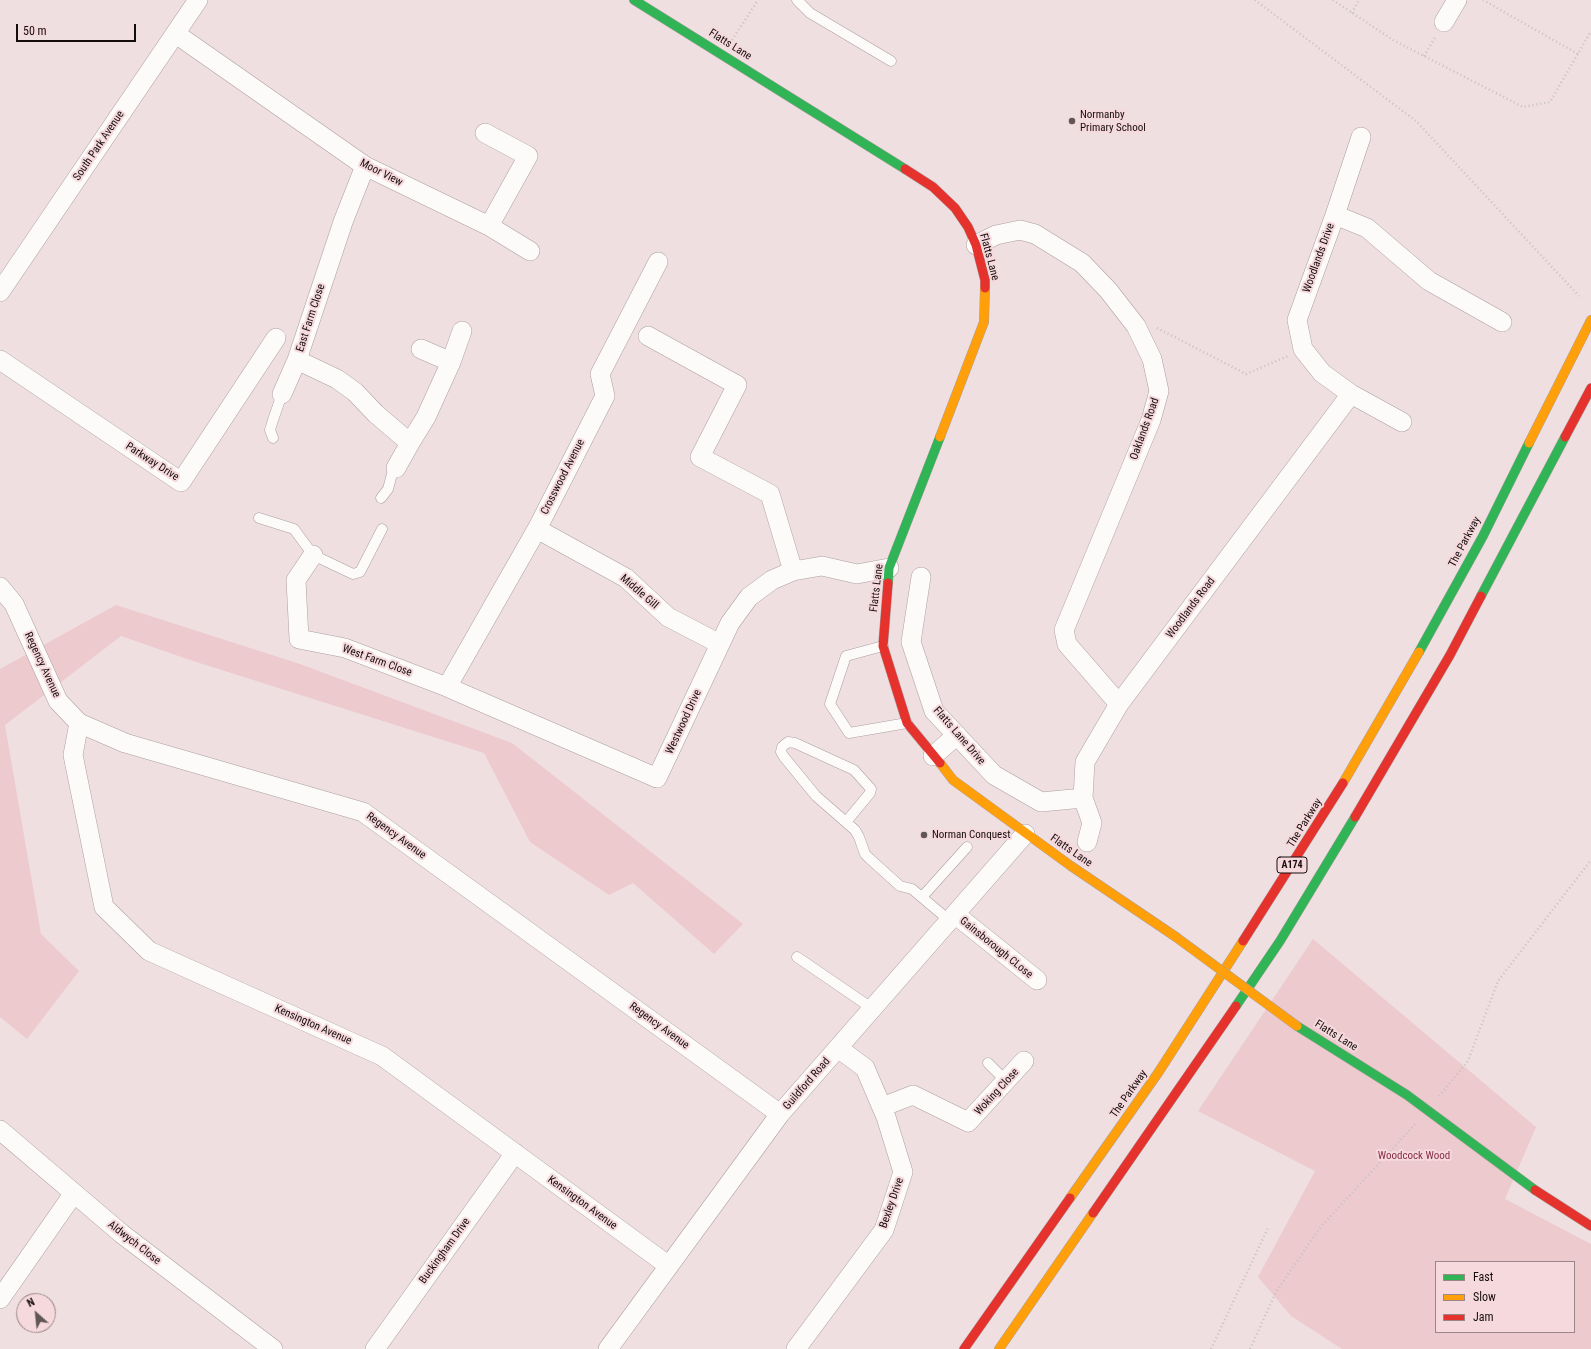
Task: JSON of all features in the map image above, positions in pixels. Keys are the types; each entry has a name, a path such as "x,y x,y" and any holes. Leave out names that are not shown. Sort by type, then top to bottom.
{"main road":[{"name":"Flatts Lane","path":"634,0 933,186 955,208 968,227 976,246 985,280 984,322 889,568 883,646 907,723 953,780 1025,834 1176,937 1297,1026 1407,1095 1548,1199 1591,1226"},
{"name":"The Parkway","path":"964,1349 1158,1074 1313,833 1378,725 1483,536 1591,320"},
{"name":"A174","path":"999,1349 1204,1054 1296,913 1380,777 1446,662 1591,388"}],"street":[{"name":"South Park Avenue","path":"0,292 198,0"},
{"path":"1444,22 1457,0"},
{"name":"Moor View","path":"176,34 365,166 489,226 530,251"},
{"path":"485,133 528,156 489,226"},
{"path":"1335,215 1361,137"},
{"name":"East Farm Close","path":"365,166 343,222 297,360 337,380 355,392 385,422 410,443"},
{"name":"Woodlands Drive","path":"1402,422 1350,394 1322,373 1303,349 1297,320 1335,215 1367,228 1429,281 1502,322"},
{"name":"Oaklands Road","path":"976,246 996,235 1020,230 1035,234 1082,262 1108,290 1136,326 1152,359 1159,391 1151,420 1064,630 1067,644 1119,704"},
{"name":"Crosswood Avenue","path":"448,687 537,529 605,396 600,374 658,262"},
{"path":"396,468 426,417 451,362 462,331"},
{"path":"648,336 737,385 700,456 770,494 793,571"},
{"name":"Parkway Drive","path":"0,360 182,482 276,338"},
{"path":"421,349 451,362"},
{"path":"282,394 297,360"},
{"name":"Woodlands Road","path":"1087,842 1092,823 1083,798 1086,762 1119,704 1350,394"},
{"name":"Middle Gill","path":"537,529 626,578 668,617 720,644"},
{"name":"West Farm Close","path":"313,555 296,580 298,639 345,648 448,687"},
{"name":"Westwood Drive","path":"448,687 657,778 730,624 749,597 772,580 793,571 822,566 857,574 889,568"},
{"name":"Flatts Lane Drive","path":"921,577 911,642 934,711 994,775 1041,802 1083,798"},
{"name":"Regency Avenue","path":"0,586 14,604 58,701 79,723 125,743 363,812 780,1114"},
{"name":"Kensington Avenue","path":"79,723 73,755 104,907 149,951 382,1056 669,1266"},
{"path":"933,756 957,735"},
{"name":"Guildford Road","path":"608,1349 780,1114 1025,834"},
{"name":"Gainsborough CLose","path":"953,918 1037,980"},
{"name":"Bexley Drive","path":"796,1349 884,1230 903,1172 882,1107 865,1068 838,1048"},
{"name":"Woking Close","path":"882,1107 913,1095 968,1122 1024,1061"},
{"name":"Aldwych Close","path":"0,1130 122,1234 273,1349"},
{"name":"Buckingham Drive","path":"375,1349 515,1153"},
{"path":"0,1299 74,1194"}],"lane":[{"path":"797,0 810,13 891,61"},
{"path":"273,438 270,430 282,394"},
{"path":"381,498 388,488 392,474 396,468"},
{"path":"259,518 294,529 313,555 353,574 360,572 382,529"},
{"path":"883,646 846,656 830,704 849,733 907,723"},
{"path":"846,822 870,793 871,789 854,770 795,743 788,742 782,747 781,752 784,757 816,796 860,836 863,849 870,859 900,886 912,888 922,897 953,918"},
{"path":"922,897 967,847"},
{"path":"797,957 872,1009"},
{"path":"988,1063 1006,1081"}],"path":[{"path":"723,54 758,0"},
{"path":"1255,0 1416,121 1579,296"},
{"path":"1333,0 1393,40 1523,107 1550,102 1591,31"},
{"path":"1352,13 1359,0"},
{"path":"1483,0 1578,54"},
{"path":"1424,56 1444,22"},
{"path":"1136,326 1149,324 1246,374 1303,349"},
{"path":"1250,1349 1276,1292 1320,1229 1427,1110 1468,1061 1498,981 1591,860"},
{"path":"1211,1349 1268,1228"}],"green space":[{"path":"116,605 300,664 512,743 743,924 714,954 633,883 609,895 530,842 484,753 190,660 121,636 5,725 41,934 79,971 27,1039 0,1017 0,669"},
{"name":"Woodcock Wood","path":"1313,939 1536,1127 1505,1199 1591,1244 1591,1349 1342,1349 1291,1316 1258,1277 1315,1171 1198,1111"}],"traffic: fast":[{"path":"634,0 905,169"},
{"path":"888,583 889,568 940,437"},
{"path":"1481,596 1565,437"},
{"path":"1419,652 1483,536 1529,443"},
{"path":"1236,1006 1280,941 1355,817"},
{"path":"1297,1026 1407,1095 1535,1190"}],"traffic: slow":[{"path":"940,437 984,322 985,288"},
{"path":"1529,443 1591,320"},
{"path":"1343,783 1419,652"},
{"path":"940,763 953,780 1071,866 1176,937"},
{"path":"1176,937 1297,1026"},
{"path":"1070,1198 1158,1073 1243,941"},
{"path":"999,1349 1093,1213"}],"traffic: jam":[{"path":"905,169 933,187 955,208 968,227 976,245 985,280 985,288"},
{"path":"1565,437 1591,388"},
{"path":"888,583 883,646 907,723 940,763"},
{"path":"1355,817 1450,655 1481,596"},
{"path":"1243,941 1343,783"},
{"path":"1093,1213 1236,1006"},
{"path":"1535,1190 1591,1226"},
{"path":"964,1349 1070,1198"}],"place":[{"name":"Normanby Primary School","path":"1072,121"},
{"name":"Norman Conquest","path":"924,835"}]}
